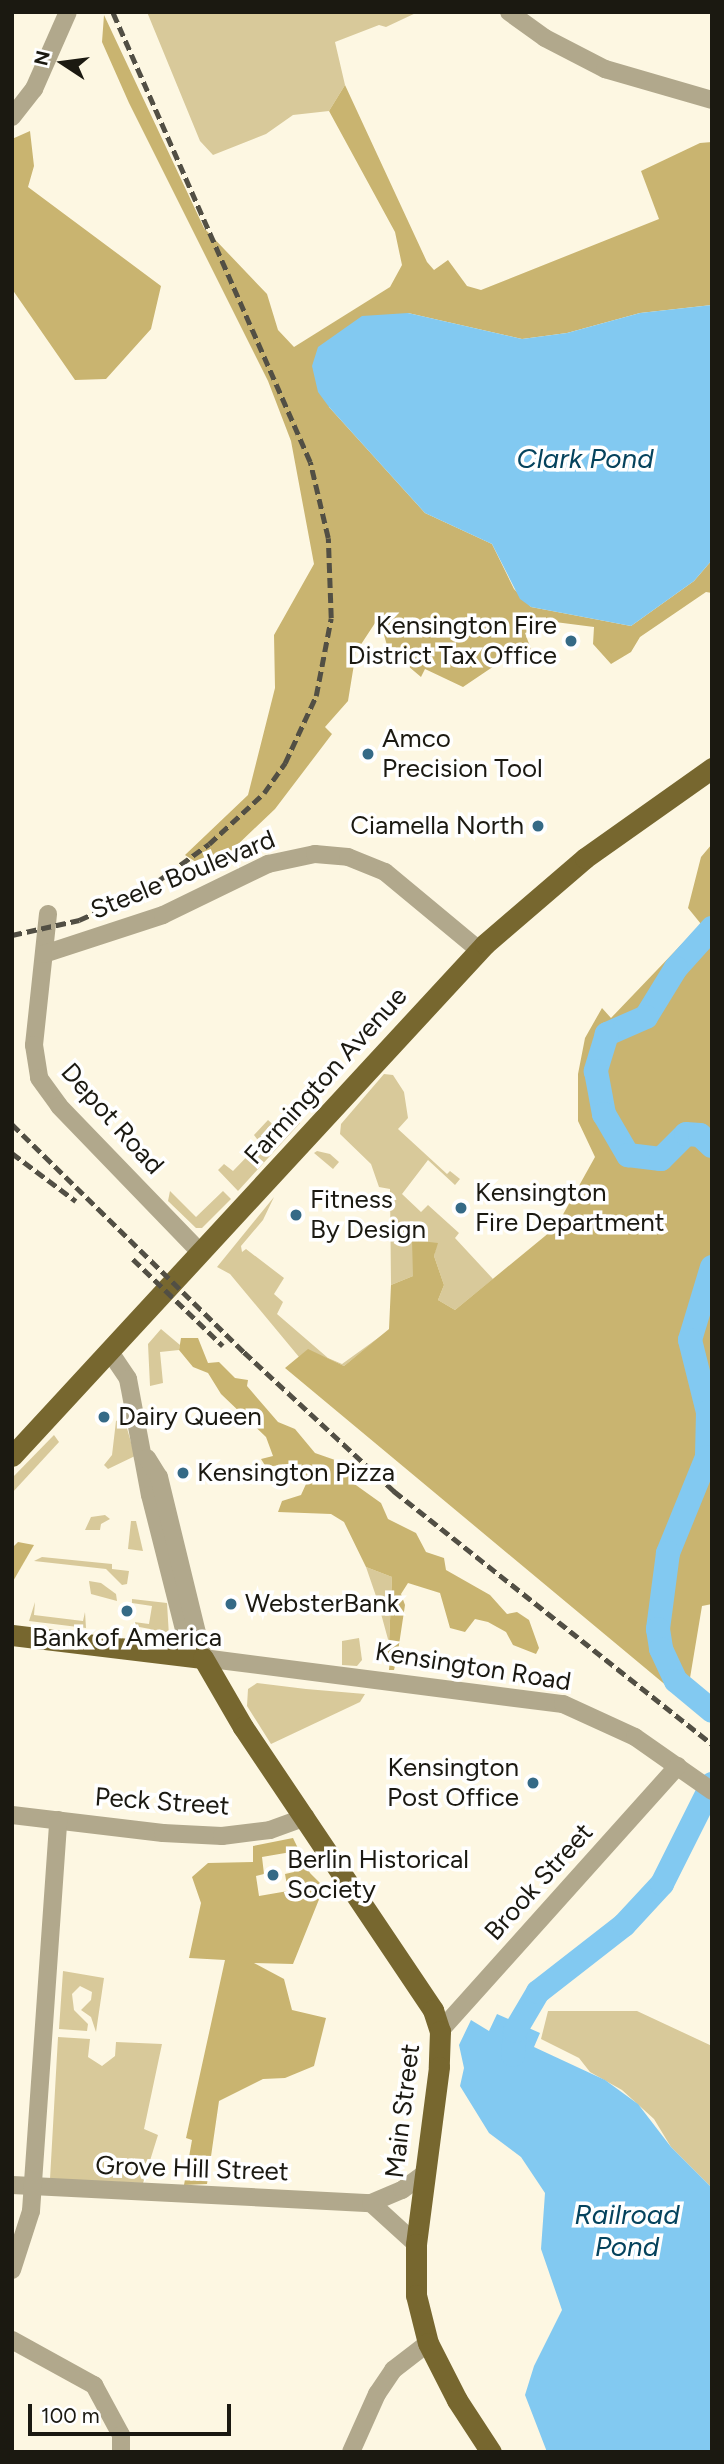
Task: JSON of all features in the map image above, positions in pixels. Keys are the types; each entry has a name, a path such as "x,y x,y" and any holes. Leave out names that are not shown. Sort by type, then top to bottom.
{"main road":[{"name":"Farmington Avenue","path":"12,1456 479,950 585,858 712,768"},
{"path":"12,1635 203,1658"},
{"name":"Main Street","path":"203,1658 243,1727 408,1968 440,2031 416,2244 416,2295 428,2343 457,2400 491,2452"}],"street":[{"path":"12,117 34,89 68,12"},
{"path":"509,12 545,38 605,69 712,100"},
{"name":"Steele Boulevard","path":"44,954 163,915 268,864 315,855 355,859 385,872 479,950"},
{"name":"Depot Road","path":"48,914 34,1051 43,1088 201,1253"},
{"name":"Main Street","path":"110,1352 125,1370 147,1458 158,1473 156,1493 165,1531 180,1592 203,1658"},
{"name":"Kensington Road","path":"203,1658 545,1700 621,1729 705,1786"},
{"name":"Brook Street","path":"440,2031 678,1766"},
{"name":"Peck Street","path":"12,1815 222,1836 270,1830 306,1817"},
{"path":"12,2270 26,2238 32,2188 58,1820"},
{"name":"Grove Hill Street","path":"12,2185 371,2203 402,2190 424,2174"},
{"path":"371,2203 416,2244"},
{"path":"12,2340 94,2385 121,2435 121,2452"},
{"path":"351,2452 377,2393 394,2370 428,2343"}],"shaded area":[{"path":"147,12 418,12 386,27 379,25 335,42 345,85 329,111 293,115 266,134 213,155 200,141"},
{"path":"104,15 204,228 267,294 278,330 294,347 390,287 402,265 395,232 329,111 345,85 427,262 434,270 448,260 467,286 481,290 659,219 641,171 700,143 712,142 712,305 640,313 567,333 522,339 408,313 329,407 425,513 492,544 514,589 531,607 631,626 694,581 712,560 712,593 706,592 640,637 631,652 611,664 593,644 594,627 555,622 525,633 536,663 521,667 512,654 463,687 425,669 421,677 388,649 379,617 356,652 348,701 325,727 332,734 275,809 210,871 185,855 248,795 275,688 274,635 314,564 291,441 268,381 129,103 102,42"},
{"path":"30,131 34,166 28,187 161,286 151,329 106,379 75,380 12,289 12,139"},
{"path":"712,844 712,1604 702,1606 686,1702 285,1368 308,1349 344,1366 389,1329 391,1285 413,1276 412,1240 438,1243 434,1256 444,1285 438,1300 455,1310 556,1227 595,1157 578,1121 578,1074 585,1038 602,1008 611,1018 701,924 688,908 701,857"},
{"path":"384,1074 393,1075 404,1092 408,1118 398,1129 447,1174 450,1171 460,1179 455,1185 428,1160 402,1194 421,1212 428,1205 459,1233 455,1238 493,1279 455,1310 438,1300 444,1285 434,1256 437,1243 413,1276 391,1285 390,1189 379,1187 371,1164 340,1134 341,1124"},
{"path":"290,1115 300,1123 238,1191 218,1170 224,1164 233,1171 260,1143 254,1135 268,1120 278,1129"},
{"path":"317,1151 330,1154 339,1162 333,1169 314,1153"},
{"path":"170,1191 196,1217 223,1191 231,1199 202,1228 196,1228 168,1201"},
{"path":"274,1197 263,1220 241,1246 242,1252 246,1249 284,1278 274,1294 283,1302 277,1314 328,1358 342,1364 385,1333 344,1366 308,1350 299,1357 230,1274 217,1267"},
{"path":"161,1329 180,1345 179,1350 160,1352 163,1383 150,1386 148,1344"},
{"path":"181,1338 198,1338 208,1363 219,1362 235,1378 248,1380 247,1386 278,1422 295,1429 315,1453 335,1460 352,1474 353,1483 381,1503 388,1519 416,1533 426,1552 444,1558 446,1570 490,1595 507,1614 517,1612 529,1620 539,1648 536,1654 513,1645 506,1632 488,1622 475,1619 465,1632 450,1628 440,1593 408,1583 401,1594 405,1605 397,1658 394,1670 389,1670 390,1659 380,1653 389,1643 392,1577 366,1567 344,1522 331,1514 278,1512 282,1501 301,1495 306,1484 295,1463 266,1467 261,1459 273,1456 266,1437 221,1394 208,1373 193,1367 179,1350"},
{"path":"124,1418 135,1456 108,1469 104,1465 112,1455 116,1421"},
{"path":"54,1435 59,1442 12,1493 12,1478"},
{"path":"105,1515 110,1519 101,1524 100,1530 85,1530 91,1517"},
{"path":"131,1521 136,1521 143,1551 128,1549"},
{"path":"18,1542 34,1545 12,1583 12,1548"},
{"path":"42,1557 112,1564 112,1569 129,1571 127,1584 122,1585 106,1569 34,1561"},
{"path":"366,1567 392,1577 389,1643 377,1599"},
{"path":"89,1581 101,1583 116,1594 117,1601 91,1594"},
{"path":"132,1599 167,1603 169,1636 155,1637 150,1629 134,1626 134,1622 149,1624 152,1606 132,1603"},
{"path":"35,1602 34,1615 83,1621 85,1612 86,1628 29,1621"},
{"path":"359,1638 362,1660 357,1666 342,1665 342,1641"},
{"path":"257,1683 365,1694 360,1702 271,1744 247,1706 248,1689"},
{"path":"293,1838 310,1873 324,1887 293,1964 254,1963 284,1979 292,2010 326,2018 314,2066 285,2078 263,2079 219,2101 207,2184 184,2185 192,2140 186,2138 225,1960 189,1958 201,1903 192,1877 208,1863 253,1862 253,1846","holes":["291,1852 294,1872 285,1874 288,1891 259,1896 256,1876 264,1874 262,1857"]},
{"path":"63,1971 104,1978 96,2032 91,2017 81,2010 91,2000 92,1992 80,1986 72,1994 74,2010 88,2024 87,2031 59,2029"},
{"path":"548,2011 637,2011 712,2046 712,2188 671,2147 654,2119 622,2090 590,2072 579,2058 541,2039"},
{"path":"58,2037 90,2039 88,2057 102,2066 115,2056 116,2042 162,2044 144,2129 158,2135 143,2183 50,2179"}],"water":[{"name":"Clark Pond","path":"712,305 712,560 694,581 631,626 531,607 520,599 492,544 425,513 329,407 318,392 312,366 318,347 362,316 408,313 522,339 567,333 640,313"},
{"name":"Railroad Pond","path":"497,2014 540,2033 534,2047 605,2080 638,2104 671,2147 712,2188 712,2452 547,2452 525,2395 534,2366 562,2310 541,2249 545,2193 521,2157 489,2133 460,2086 464,2068 459,2045 471,2020 489,2031"}],"waterway":[{"path":"712,928 676,968 646,1017 607,1034 596,1071 604,1114 628,1155 661,1159 686,1134 700,1135 712,1146"},
{"path":"712,1267 690,1340 708,1412 707,1457 668,1553 658,1629 661,1649 676,1681 712,1711"},
{"path":"513,2055 515,2031 538,1992 624,1925 662,1884 712,1784"}],"railway":[{"path":"12,935 79,920 144,891 209,844 264,793 285,763 316,696 331,618 328,538 310,462 112,12"},
{"path":"12,1124 244,1352 394,1491 712,1744"},
{"path":"12,1153 76,1201"},
{"path":"133,1259 223,1346"}],"place":[{"name":"Kensington Fire District Tax Office","path":"571,641"},
{"name":"Amco Precision Tool","path":"368,754"},
{"name":"Ciamella North","path":"538,826"},
{"name":"Kensington Fire Department","path":"461,1208"},
{"name":"Fitness By Design","path":"296,1215"},
{"name":"Dairy Queen","path":"104,1417"},
{"name":"Kensington Pizza","path":"183,1473"},
{"name":"WebsterBank","path":"231,1604"},
{"name":"Bank of America","path":"127,1611"},
{"name":"Kensington Post Office","path":"533,1783"},
{"name":"Berlin Historical Society","path":"273,1875"}]}
